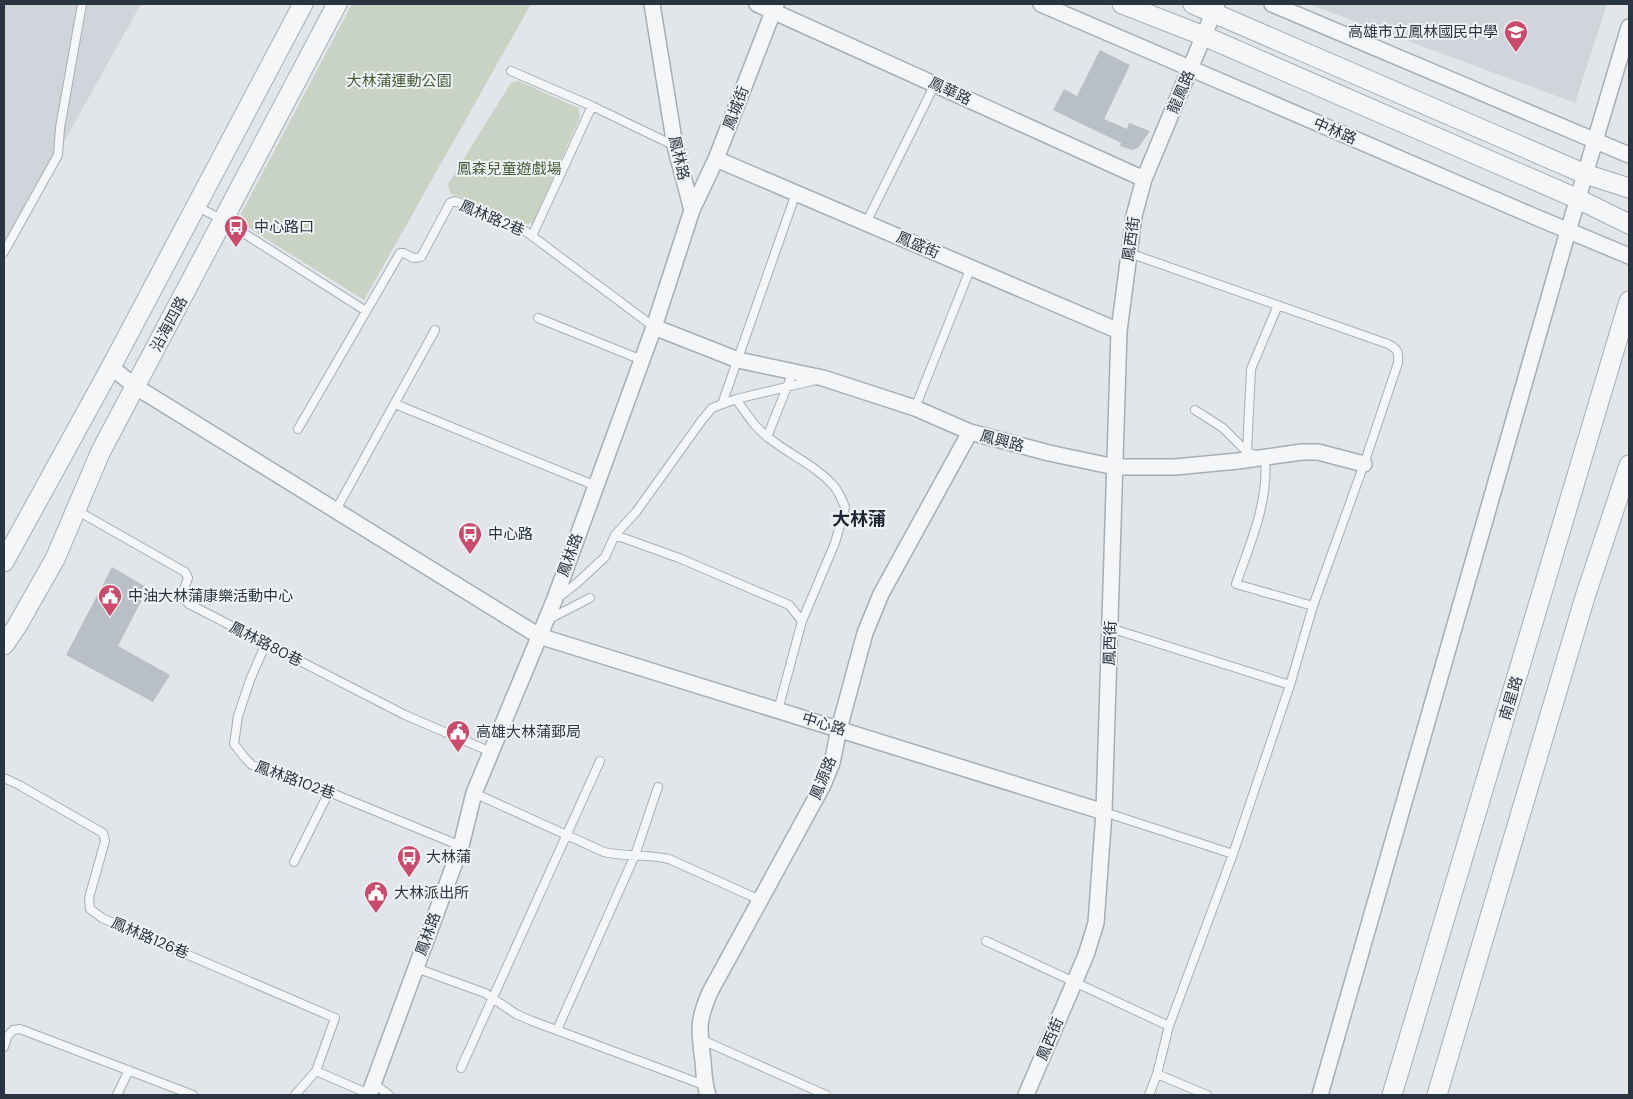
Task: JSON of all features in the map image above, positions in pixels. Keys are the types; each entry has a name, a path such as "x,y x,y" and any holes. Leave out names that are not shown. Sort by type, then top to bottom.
{"street":[{"name":"沿海四路","path":"4,562 303,4"},
{"name":"沿海四路","path":"4,645 55,559 101,451 337,4"},
{"name":"鳳林路","path":"370,1091 461,846 474,793 554,601 654,327 692,210 675,146 652,4"},
{"name":"鳳華路","path":"757,4 774,7 935,84 1144,180"},
{"name":"中林路","path":"1041,4 1629,256"},
{"path":"1122,4 1204,36 1578,199 1629,224"},
{"path":"1193,4 1215,8 1585,174 1629,188"},
{"path":"1272,4 1629,154"},
{"name":"鳳城街","path":"692,210 716,159 774,7"},
{"name":"龍鳳路","path":"1144,180 1215,8"},
{"path":"1320,1095 1568,231 1629,27"},
{"name":"鳳盛街","path":"716,159 1119,331"},
{"name":"鳳西街","path":"1026,1095 1086,955 1096,923 1104,812 1119,331 1134,216 1144,180"},
{"name":"南星路","path":"1392,1095 1629,301"},
{"name":"鳳興路","path":"654,327 738,360 823,378 914,408 970,432 1049,453 1115,467 1175,468 1302,452 1318,452 1364,464"},
{"name":"中心路","path":"110,367 136,387 538,636 839,728 1104,812"},
{"name":"鳳源路","path":"706,1090 699,1032 702,1011 710,992 823,785 832,763 839,728 865,633 881,594 970,432"},
{"path":"1437,1095 1585,596 1629,465"}],"lane":[{"path":"4,252 58,155 60,128 82,4"},
{"path":"511,71 592,106 675,146"},
{"path":"866,223 935,84"},
{"path":"532,236 592,106"},
{"path":"722,404 796,193"},
{"name":"鳳林路2巷","path":"298,429 400,253 414,258 421,257 450,203 455,201 522,229 654,327"},
{"path":"196,206 223,220 366,311"},
{"path":"1129,252 1388,344 1396,348 1399,354 1364,464 1313,606 1290,685 1233,854 1169,1026 1157,1074 1149,1095"},
{"path":"914,408 971,267"},
{"path":"1247,452 1251,369 1278,305"},
{"path":"538,318 642,360"},
{"path":"336,510 435,330"},
{"path":"767,437 793,372"},
{"path":"554,601 605,557 615,535 636,512 712,408 736,399 823,378"},
{"path":"736,399 754,424 767,437 808,463 836,487 845,507 835,543 802,622 778,710"},
{"path":"395,404 596,486"},
{"path":"1195,410 1223,428 1247,452 1265,458 1267,473 1258,523 1236,584 1313,606"},
{"name":"鳳林路80巷","path":"76,510 185,572 188,578 182,592 183,598 189,604 405,714 491,752"},
{"path":"615,535 679,558 789,605 802,622"},
{"path":"545,621 590,598"},
{"path":"1110,628 1290,685"},
{"name":"鳳林路102巷","path":"266,644 250,680 238,716 234,744 244,758 252,765 329,792 461,846"},
{"path":"460,1068 600,760"},
{"name":"鳳林路126巷","path":"4,778 103,834 105,841 89,898 90,909 102,918 335,1018 316,1071"},
{"path":"557,1030 635,855 658,788"},
{"path":"294,862 329,792"},
{"path":"474,793 604,852 617,855 668,858 760,900"},
{"path":"1104,812 1233,854"},
{"path":"986,941 1169,1026"},
{"path":"416,968 485,992 516,1014 706,1090"},
{"path":"4,1045 13,1030 20,1028 193,1095"},
{"path":"700,1039 826,1095"},
{"path":"117,1095 129,1070"},
{"path":"295,1095 316,1071 370,1091 389,1095"},
{"path":"1157,1074 1207,1095"}],"shaded area":[{"path":"4,4 141,4 4,249"},
{"name":"高雄市立鳳林國民中學","path":"1308,4 1607,4 1575,103"}],"green space":[{"name":"大林蒲運動公園","path":"352,4 531,4 364,300 244,225 241,214"},
{"name":"鳳森兒童遊戲場","path":"519,81 578,108 580,117 533,223 525,224 450,193 448,184 511,83"}],"building":[{"path":"1100,50 1130,65 1104,119 1127,129 1129,123 1150,131 1138,148 1132,150 1120,146 1121,143 1053,110 1064,89 1077,96"},
{"name":"中油大林蒲康樂活動中心","path":"112,567 148,588 118,646 170,675 153,702 66,655"}],"place":[{"name":"高雄市立鳳林國民中學","path":"1516,53"},
{"name":"中心路口","path":"236,248"},
{"name":"中心路","path":"470,555"},
{"name":"中油大林蒲康樂活動中心","path":"110,617"},
{"name":"高雄大林蒲郵局","path":"458,753"},
{"name":"大林蒲","path":"409,878"},
{"name":"大林派出所","path":"376,914"}],"district":[{"name":"大林蒲","path":"859,519"}]}
